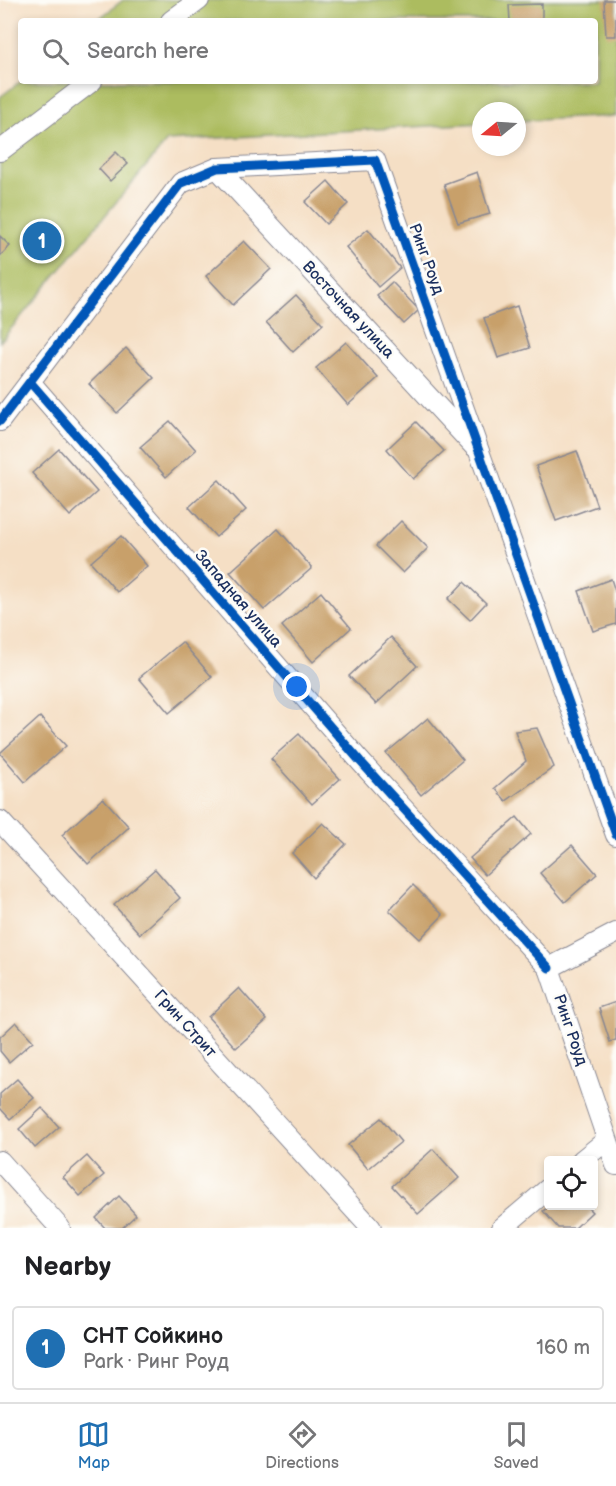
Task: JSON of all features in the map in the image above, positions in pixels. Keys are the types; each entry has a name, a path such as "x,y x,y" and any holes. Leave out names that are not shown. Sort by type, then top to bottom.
{"street":[{"path":"175,18 199,0"},
{"path":"0,151 88,84"},
{"name":"Ринг Роуд","path":"0,421 181,183 217,168 375,160 616,835"},
{"name":"Восточная улица","path":"217,168 479,452"},
{"name":"Западная улица","path":"30,382 360,761 549,968"},
{"name":"Грин Стрит","path":"0,820 370,1228"},
{"path":"549,968 616,933"},
{"name":"Ринг Роуд","path":"549,968 616,1165"},
{"path":"588,1156 607,1140"},
{"path":"0,1161 60,1228"},
{"path":"502,1228 544,1193"}],"green space":[{"path":"123,0 616,0 616,116 526,121 526,102 472,102 472,124 167,141 0,342 0,97 18,83 598,84 598,18 100,18"}],"building":[{"path":"604,0 616,0 616,36 606,36"},
{"path":"542,4 542,18 510,18 509,5"},
{"path":"116,152 128,164 110,181 99,169"},
{"path":"477,172 490,214 458,223 444,184"},
{"path":"328,181 348,204 326,224 305,202"},
{"path":"368,229 400,268 378,287 346,247"},
{"path":"0,236 10,246 0,256"},
{"path":"244,241 271,269 233,305 206,276"},
{"path":"392,282 419,310 404,324 377,296"},
{"path":"296,295 323,324 293,352 266,322"},
{"path":"517,306 530,348 498,358 484,318"},
{"path":"346,342 378,378 348,405 316,368"},
{"path":"126,348 154,378 117,413 89,384"},
{"path":"170,421 196,450 166,477 140,447"},
{"path":"416,422 444,451 413,479 387,449"},
{"path":"59,449 97,492 70,516 32,473"},
{"path":"577,451 597,506 556,521 536,466"},
{"path":"219,480 246,510 216,537 189,507"},
{"path":"401,521 428,548 403,573 376,546"},
{"path":"278,529 312,568 264,610 230,572"},
{"path":"121,536 147,566 117,592 91,562"},
{"path":"611,579 616,594 616,624 593,631 579,591"},
{"path":"464,582 486,603 470,620 448,599"},
{"path":"321,592 351,628 313,662 282,626"},
{"path":"391,637 417,666 376,704 349,676"},
{"path":"182,642 212,677 169,713 139,678"},
{"path":"40,717 66,746 25,782 0,753"},
{"path":"428,718 463,760 421,795 386,753"},
{"path":"537,728 554,767 506,801 495,788 526,761 515,731"},
{"path":"299,734 340,779 312,804 271,759"},
{"path":"103,798 129,827 88,864 62,835"},
{"path":"517,817 531,834 485,875 470,858"},
{"path":"323,823 346,844 314,878 292,853"},
{"path":"572,845 597,874 565,902 540,873"},
{"path":"155,869 180,898 140,934 114,905"},
{"path":"413,885 443,915 420,939 389,910"},
{"path":"239,988 267,1020 236,1048 208,1017"},
{"path":"616,1002 616,1040 610,1042 599,1008"},
{"path":"16,1022 33,1041 9,1062 0,1051 0,1037"},
{"path":"17,1079 34,1098 10,1119 0,1108 0,1094"},
{"path":"42,1108 59,1127 35,1148 19,1129"},
{"path":"381,1118 401,1142 368,1169 348,1145"},
{"path":"433,1149 459,1178 418,1214 392,1186"},
{"path":"87,1156 104,1175 80,1196 63,1177"},
{"path":"119,1196 136,1215 122,1228 105,1228 96,1218"},
{"path":"590,1210 592,1212 575,1228 558,1228 543,1211"}],"cycle path":[{"path":"0,421 181,183 217,168 375,160 616,835"},
{"path":"30,382 360,761 549,968"}],"place":[{"name":"СНТ Сойкино","path":"42,241"}]}
